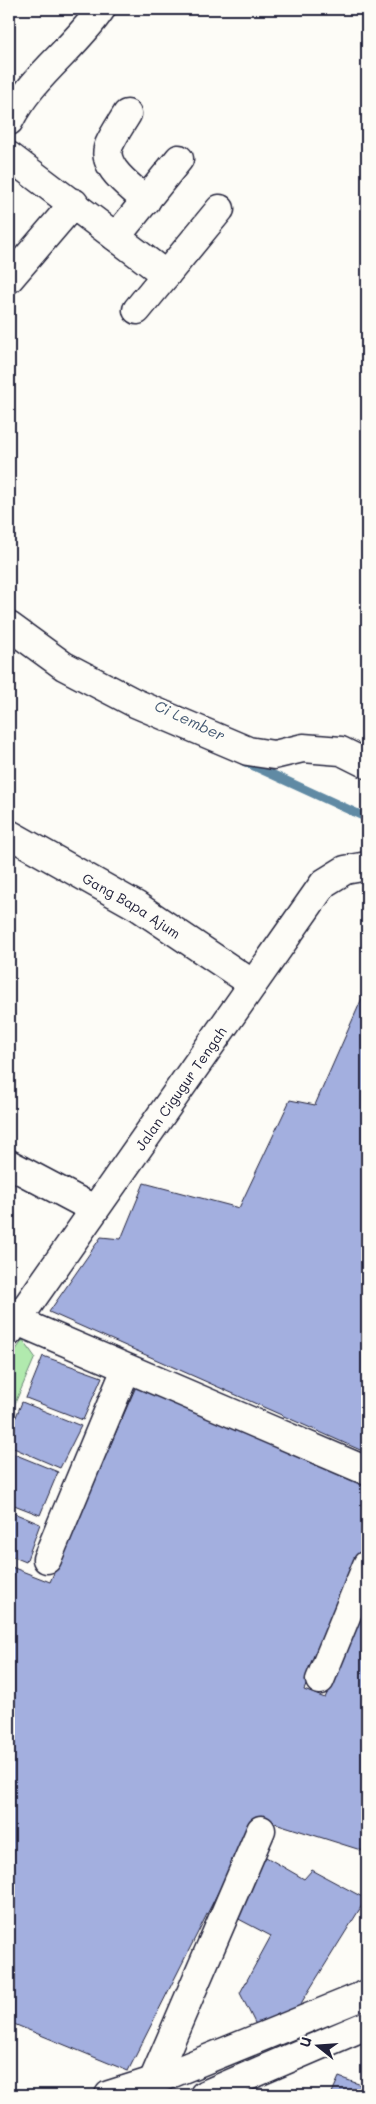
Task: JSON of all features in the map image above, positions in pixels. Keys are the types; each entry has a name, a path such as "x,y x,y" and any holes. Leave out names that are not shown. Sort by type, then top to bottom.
{"street":[{"path":"11,107 91,23 101,9"},
{"path":"127,114 108,146 107,157 110,166 146,201"},
{"path":"9,156 166,274"},
{"path":"116,237 179,159"},
{"path":"9,279 74,203"},
{"path":"137,310 220,210"},
{"path":"9,626 64,666 135,703 248,750 274,755 303,748 341,751 367,764"},
{"name":"Gang Bapa Ajum","path":"9,834 137,906 253,984"},
{"name":"Jalan Cigugur Tengah","path":"13,1326 324,883 345,870 367,866"},
{"path":"9,1164 94,1209"},
{"path":"13,1326 126,1369 367,1471"},
{"path":"48,1559 126,1369"},
{"path":"320,1680 367,1565"},
{"path":"153,2081 261,1830"},
{"path":"109,2095 153,2081 367,1994"},
{"path":"204,2095 367,2025"}],"green space":[{"path":"23,1340 35,1357 9,1417 9,1359"}],"building":[{"path":"367,987 367,1453 49,1312 101,1237 121,1239 144,1183 239,1208 290,1100 315,1105"},
{"path":"43,1356 102,1377 83,1420 26,1398"},
{"path":"138,1382 367,1476 367,1541 304,1690 325,1698 367,1604 367,1852 256,1817 128,2071 9,2022 9,1566 50,1582"},
{"path":"22,1402 81,1426 60,1468 9,1446 9,1434"},
{"path":"9,1452 58,1472 40,1515 9,1503"},
{"path":"9,1511 40,1524 26,1562 9,1555"},
{"path":"266,1857 304,1879 312,1870 366,1899 295,2013 256,2025 240,1993 271,1936 231,1915"},
{"path":"339,2077 367,2087 367,2095 331,2095"}],"waterway":[{"name":"Ci Lember","path":"243,761 367,818"}]}
